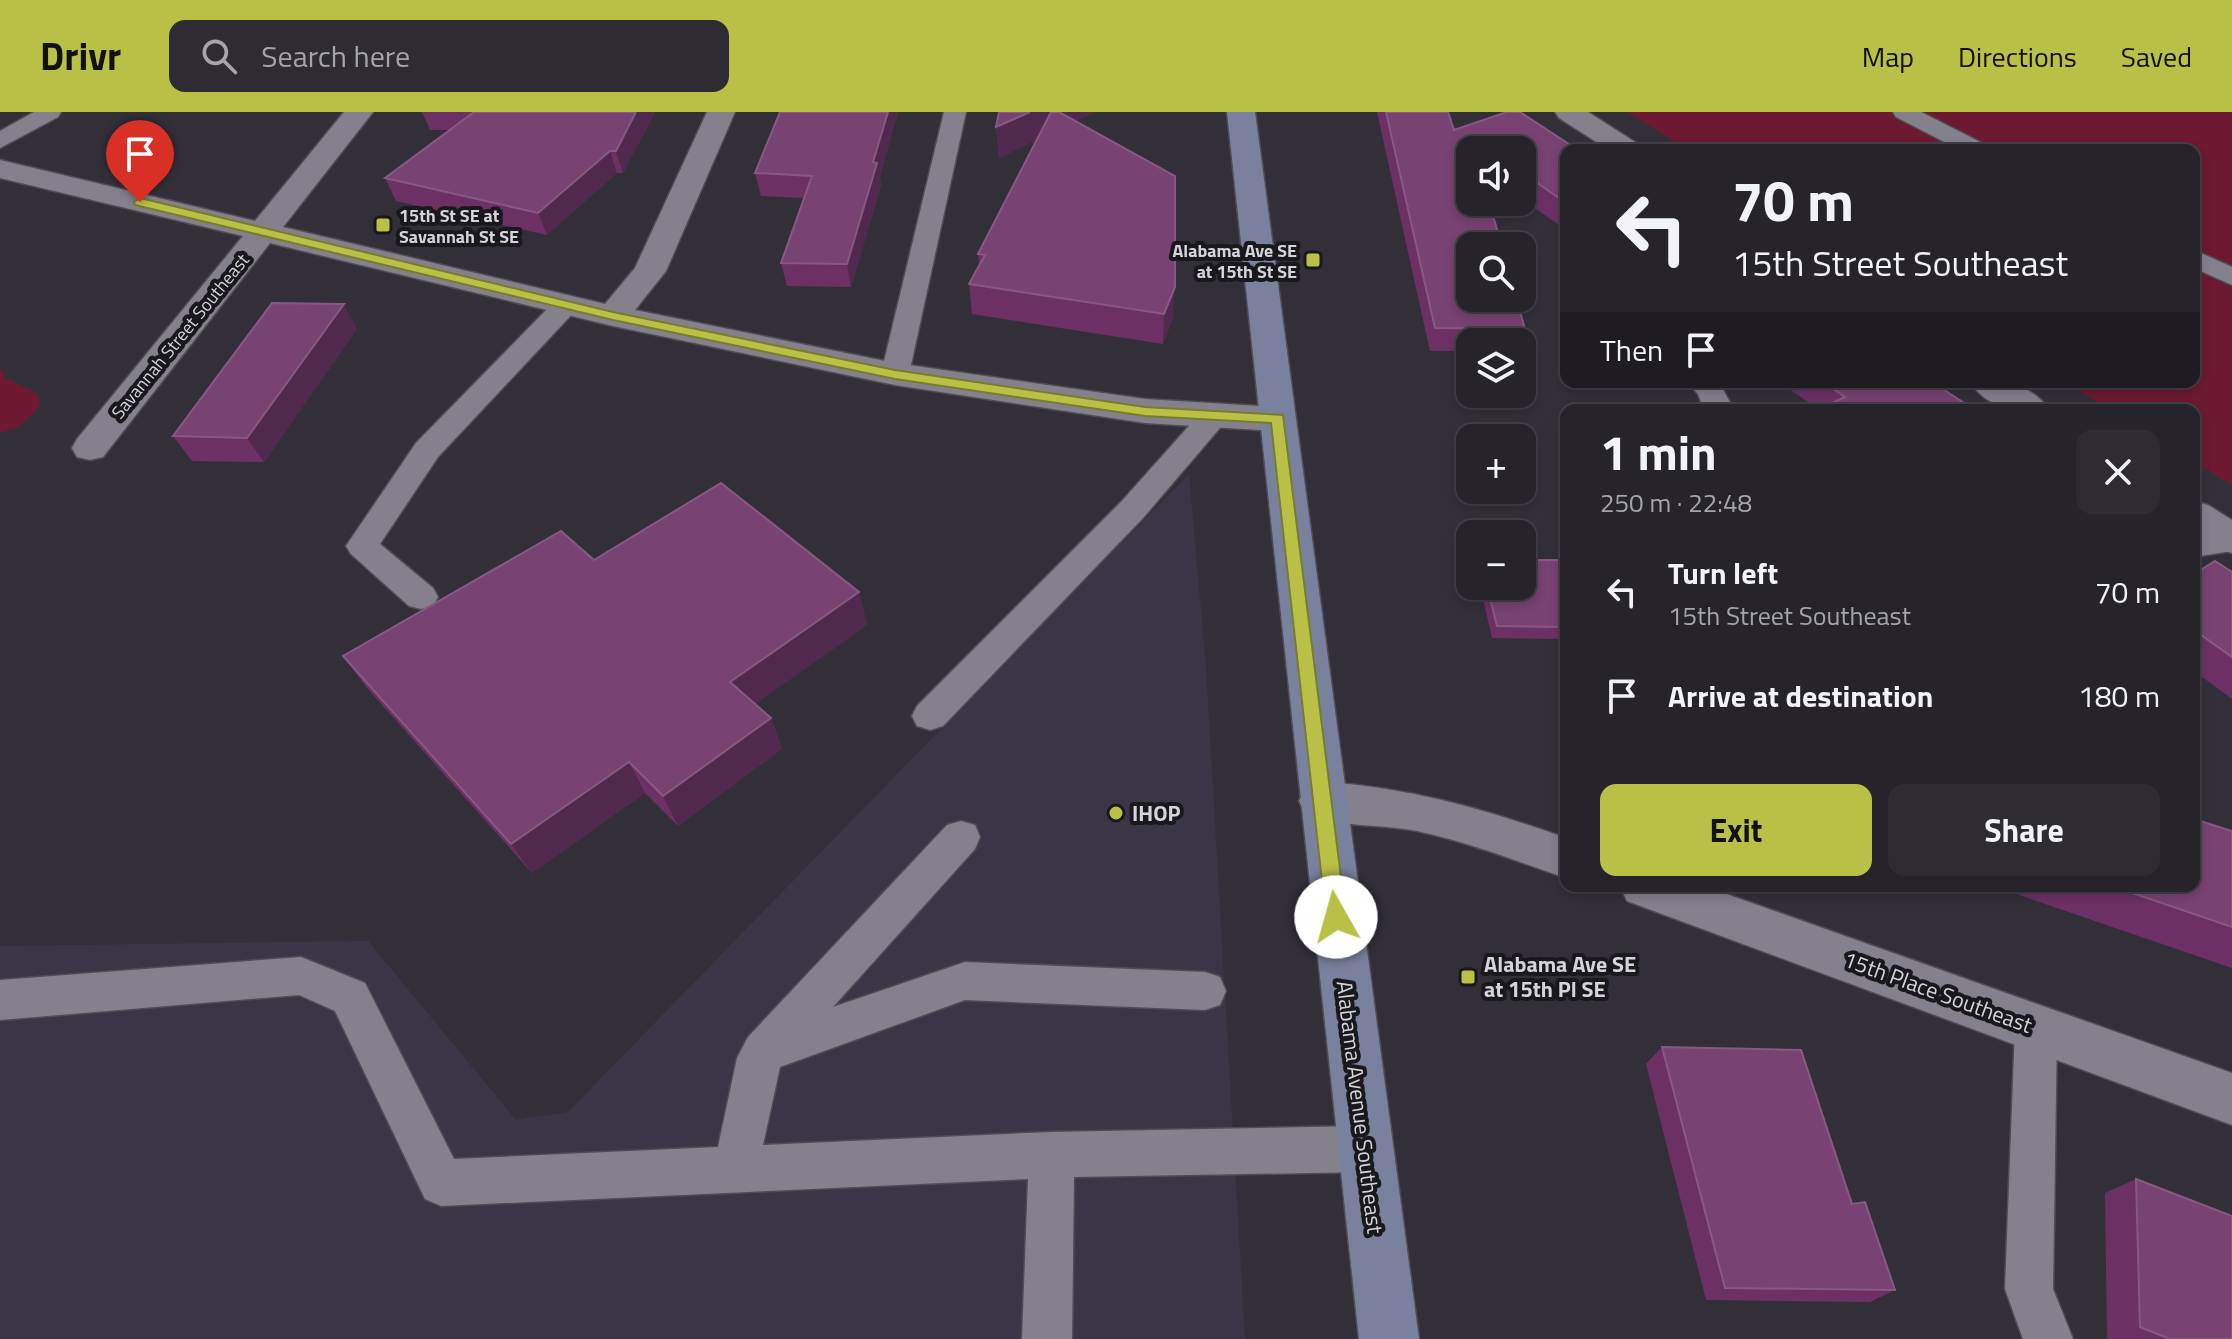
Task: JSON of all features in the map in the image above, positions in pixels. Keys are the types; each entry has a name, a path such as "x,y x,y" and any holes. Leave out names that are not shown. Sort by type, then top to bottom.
{"main road":[{"name":"Alabama Avenue Southeast","path":"1241,112 1389,1339"}],"street":[{"name":"Savannah Street Southeast","path":"90,448 359,112"},
{"path":"613,316 650,271 721,112"},
{"path":"1569,112 1619,144"},
{"path":"0,169 613,316 895,374 1145,411 1278,419"},
{"path":"1996,388 2022,404"},
{"path":"2200,518 2232,539"},
{"path":"1322,801 1439,814 1560,856"},
{"name":"15th Place Southeast","path":"1661,892 2232,1099"}],"lane":[{"path":"0,141 50,112"},
{"path":"895,374 955,112"},
{"path":"1904,112 1966,144"},
{"path":"2200,261 2232,277"},
{"path":"421,597 362,546 427,450 566,305"},
{"path":"930,716 1132,510 1215,415"},
{"path":"2200,545 2232,539"},
{"path":"736,1167 759,1058 763,1052 961,837"},
{"path":"0,1000 301,976 350,997 441,1183 736,1167 1052,1155 1365,1149"},
{"path":"763,1052 965,981 1205,991"},
{"path":"2036,1028 2029,1289 2048,1339"},
{"path":"1047,1339 1052,1155"}],"shaded area":[{"path":"1627,112 2232,112 2232,485 2200,466 2200,404 2100,404 2074,388 2200,388 2200,144 1678,144"},
{"path":"0,367 6,378 38,394 40,406 20,426 0,433"},
{"path":"1189,474 1206,668 1245,1339 0,1339 0,946 368,941 516,1120 568,1112"}],"building":[{"path":"474,112 636,112 616,151 610,151 538,213 385,178"},
{"path":"780,112 888,112 873,162 877,163 847,264 781,263 812,176 755,173"},
{"path":"999,112 1030,112 996,127"},
{"path":"1051,112 1059,112 1175,176 1175,287 1164,314 969,284 985,255 978,254"},
{"path":"1386,112 1448,112 1454,130 1507,112 1520,112 1569,144 1560,144 1560,199 1536,182 1536,136 1456,136 1456,216 1493,216 1498,232 1456,232 1456,312 1520,312 1525,328 1435,328"},
{"path":"272,303 344,304 247,438 173,436"},
{"path":"1832,388 1941,388 1966,404 1829,404 1845,397"},
{"path":"721,483 859,592 730,682 771,718 663,796 629,762 511,844 343,656 561,531 594,560"},
{"path":"1536,560 1560,560 1560,627 1497,626 1490,600 1536,600"},
{"path":"2215,561 2232,572 2232,657 2200,634 2200,570"},
{"path":"2200,821 2232,831 2232,927 2130,892 2200,892"},
{"path":"1662,1047 1801,1050 1852,1204 1865,1202 1895,1290 1725,1288"},
{"path":"2136,1179 2232,1216 2232,1339 2170,1339 2140,1327"}],"place":[{"name":"15th St SE at Savannah St SE","path":"383,225"},
{"name":"Alabama Ave SE at 15th St SE","path":"1313,260"},
{"name":"IHOP","path":"1116,813"},
{"name":"Alabama Ave SE at 15th Pl SE","path":"1468,977"}],"route":[{"path":"140,202 613,316 895,374 1145,411 1278,419 1336,917"}]}
